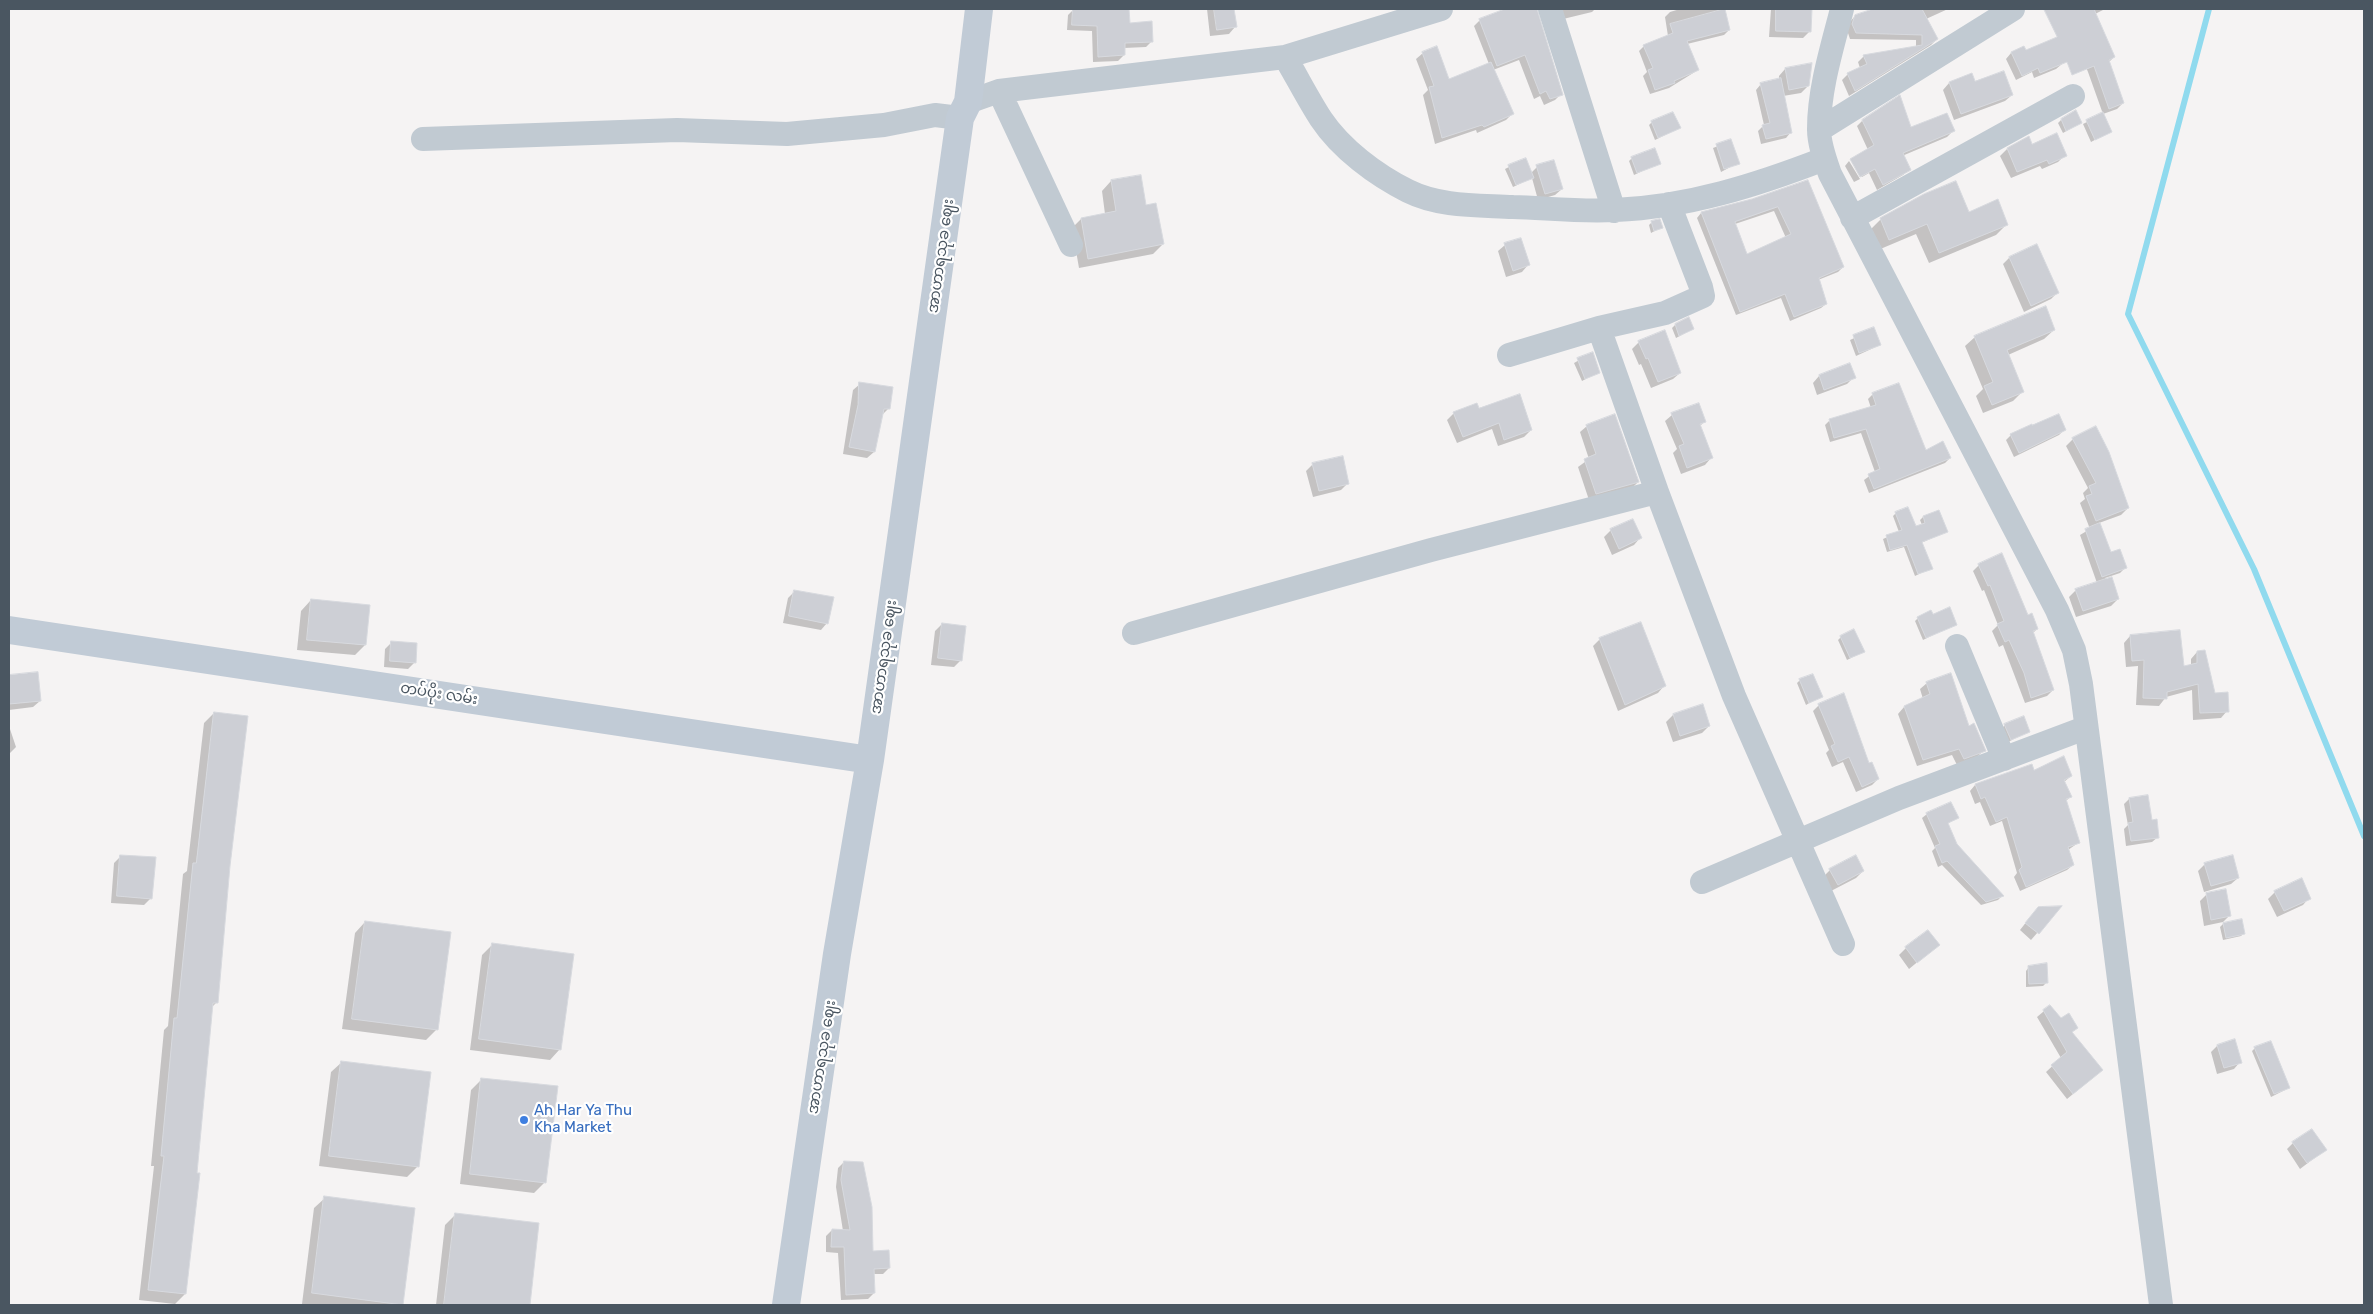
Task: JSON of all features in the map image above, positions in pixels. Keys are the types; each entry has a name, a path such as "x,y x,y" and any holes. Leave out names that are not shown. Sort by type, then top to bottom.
{"street":[{"name":"အာဟာရသုခ ဈေး","path":"786,1305 836,964 870,760 979,9"},
{"path":"423,139 677,130 787,134 884,125 964,110 999,90 1284,57 1441,9"},
{"path":"1550,9 1614,210"},
{"path":"1842,9 1826,69 1819,130 1824,159 1852,218 2057,610 2074,650 2081,684 2085,728 2161,1305"},
{"path":"1819,130 2013,9"},
{"path":"1284,57 1322,120 1346,147 1380,174 1410,192 1456,204 1614,210 1669,204 1754,185 1824,159"},
{"path":"999,90 1071,245"},
{"path":"1852,218 2073,96"},
{"path":"1509,355 1599,328 1665,313 1703,296 1669,204"},
{"path":"1599,328 1657,492 1734,696 1843,944"},
{"path":"1134,633 1431,550 1657,492"},
{"name":"တပ်ပိုး လမ်း","path":"9,630 870,760"},
{"path":"1957,646 2004,759"},
{"path":"1702,882 1899,798 2085,728"}],"building":[{"path":"1073,9 1129,9 1130,23 1152,21 1153,42 1125,43 1125,55 1098,57 1097,26 1072,25"},
{"path":"1214,9 1234,9 1237,27 1217,30"},
{"path":"1505,9 1537,9 1563,95 1550,99 1546,91 1540,94 1525,55 1497,66 1479,19"},
{"path":"1725,9 1730,30 1687,41 1699,70 1674,81 1675,83 1655,90 1648,70 1653,68 1643,45 1673,33 1670,24"},
{"path":"1776,9 1812,9 1811,32 1776,31"},
{"path":"1873,9 1922,9 1938,39 1855,91 1847,73 1867,64 1863,55 1922,45 1922,35 1856,33 1852,24 1855,15"},
{"path":"2044,9 2094,9 2115,57 2109,60 2124,103 2109,109 2094,66 2072,75 2067,62 2040,73 2038,68 2022,76 2011,52 2024,46 2026,50 2057,37"},
{"path":"1437,46 1449,79 1491,62 1514,114 1484,127 1482,125 1442,138 1429,87 1434,86 1422,52"},
{"path":"1812,63 1809,86 1789,90 1785,68"},
{"path":"2004,71 2013,95 1961,114 1949,82 1972,73 1975,81"},
{"path":"1781,78 1792,133 1766,139 1762,125 1770,123 1760,83"},
{"path":"1900,95 1911,127 1947,113 1955,131 1903,153 1911,170 1883,185 1875,169 1860,177 1850,159 1874,145 1862,120"},
{"path":"2076,110 2082,123 2066,131 2061,119"},
{"path":"1673,112 1681,128 1658,138 1651,121"},
{"path":"2103,112 2112,132 2095,140 2086,120"},
{"path":"2057,133 2067,156 2049,164 2047,160 2017,172 2007,148 2029,136 2032,144"},
{"path":"1731,139 1740,164 1724,169 1716,144"},
{"path":"1655,148 1661,164 1637,173 1631,157"},
{"path":"1526,158 1534,178 1516,185 1508,165"},
{"path":"1554,160 1563,189 1545,194 1536,165"},
{"path":"1141,175 1146,205 1156,203 1164,244 1088,259 1081,218 1116,211 1111,180"},
{"path":"1808,180 1844,267 1819,278 1827,304 1794,317 1785,294 1740,312 1701,212 1752,199","holes":["1778,207 1791,234 1747,254 1735,222"]},
{"path":"1956,181 1969,212 1998,199 2008,225 1939,253 1927,224 1889,240 1880,218 1924,194"},
{"path":"1660,219 1663,228 1654,231 1651,221"},
{"path":"1521,238 1530,265 1513,271 1504,243"},
{"path":"2037,244 2059,293 2031,306 2009,257"},
{"path":"2046,306 2055,330 2007,350 2024,392 1992,405 1984,386 1993,382 1974,336"},
{"path":"1689,317 1694,329 1679,336 1675,324"},
{"path":"1874,327 1881,345 1859,353 1853,335"},
{"path":"1665,330 1681,373 1658,382 1648,358 1646,359 1638,341"},
{"path":"1593,352 1600,373 1585,379 1577,358"},
{"path":"1850,363 1856,378 1824,390 1819,375"},
{"path":"859,382 893,387 890,409 884,409 875,452 849,447 858,405"},
{"path":"1899,383 1926,450 1943,441 1951,458 1874,489 1868,474 1880,469 1866,429 1834,438 1829,419 1876,405 1872,393"},
{"path":"1520,394 1532,430 1504,440 1499,423 1463,437 1453,412 1477,403 1479,408"},
{"path":"1699,403 1706,422 1700,424 1713,458 1687,468 1679,446 1684,444 1671,413"},
{"path":"1615,414 1639,482 1596,494 1584,459 1596,454 1586,425"},
{"path":"2059,414 2066,430 2019,453 2010,434"},
{"path":"2096,426 2109,452 2129,508 2096,521 2086,496 2092,494 2089,486 2096,483 2072,438"},
{"path":"1343,456 1349,484 1319,491 1312,463"},
{"path":"1908,507 1916,526 1925,523 1923,516 1939,510 1948,532 1922,542 1933,569 1918,574 1907,545 1890,550 1886,535 1902,530 1895,512"},
{"path":"1633,519 1642,538 1619,549 1610,529"},
{"path":"2100,523 2111,552 2120,549 2127,568 2102,577 2085,529"},
{"path":"2002,553 2028,615 2032,613 2038,629 2033,631 2054,690 2031,698 2024,673 2009,640 2005,642 1997,624 2004,621 1990,585 1988,586 1978,564"},
{"path":"2112,577 2119,599 2083,611 2075,589"},
{"path":"794,590 834,597 828,624 789,616"},
{"path":"311,599 370,605 366,645 307,640"},
{"path":"1950,607 1957,625 1926,638 1917,617 1931,610 1933,614"},
{"path":"1641,622 1666,686 1625,705 1599,638"},
{"path":"942,623 966,626 962,661 938,658"},
{"path":"1854,629 1865,652 1850,658 1840,636"},
{"path":"2180,630 2184,666 2197,663 2197,651 2205,650 2215,693 2228,692 2229,712 2200,713 2198,684 2167,692 2167,699 2143,698 2144,660 2132,661 2130,635"},
{"path":"391,641 417,643 416,663 390,661"},
{"path":"38,672 41,701 9,704 9,675"},
{"path":"1951,673 1969,726 1974,723 1986,751 1964,759 1959,749 1923,760 1904,706 1930,694 1926,682"},
{"path":"1813,674 1823,697 1809,703 1799,679"},
{"path":"1844,693 1869,763 1872,762 1879,779 1862,787 1849,757 1838,762 1831,746 1835,744 1818,704"},
{"path":"1703,704 1710,726 1680,736 1673,714"},
{"path":"214,712 248,716 230,866 218,1003 213,1003 197,1173 200,1173 186,1294 148,1290 164,1156 161,1156 174,1018 177,1018 193,863 196,863"},
{"path":"2024,716 2030,732 2011,740 2004,724"},
{"path":"2064,756 2072,776 2064,780 2072,797 2066,799 2080,843 2068,847 2074,865 2026,887 2019,870 2022,867 2007,817 1996,822 1985,797 1981,799 1975,784 2032,764 2034,770"},
{"path":"2148,795 2152,820 2157,819 2159,838 2131,841 2128,823 2133,822 2129,798"},
{"path":"1951,802 1959,818 1948,823 1957,844 2004,896 1986,902 1947,861 1942,863 1935,846 1940,844 1926,813"},
{"path":"120,855 156,857 152,899 117,896"},
{"path":"1856,855 1864,871 1838,885 1829,869"},
{"path":"2233,855 2239,878 2211,886 2204,863"},
{"path":"2302,878 2311,899 2284,911 2274,891"},
{"path":"2226,889 2231,916 2211,920 2206,893"},
{"path":"2062,906 2039,934 2025,923 2038,907"},
{"path":"2242,919 2245,934 2226,938 2223,923"},
{"path":"365,921 451,932 438,1030 352,1019"},
{"path":"1928,930 1940,945 1917,963 1905,947"},
{"path":"492,943 574,954 561,1050 479,1039"},
{"path":"2047,963 2048,983 2029,984 2028,966"},
{"path":"2050,1005 2061,1018 2069,1013 2078,1028 2072,1032 2103,1070 2073,1094 2051,1065 2067,1052 2043,1010"},
{"path":"2235,1039 2242,1063 2224,1068 2217,1045"},
{"path":"2271,1041 2290,1088 2274,1094 2254,1047"},
{"path":"341,1061 431,1072 419,1167 329,1156"},
{"path":"481,1078 558,1086 546,1183 470,1174"},
{"path":"2312,1129 2327,1150 2307,1163 2292,1142"},
{"path":"844,1161 863,1162 872,1207 873,1251 889,1250 890,1268 874,1269 875,1293 846,1295 844,1247 831,1247 832,1229 850,1230 841,1180"},
{"path":"324,1196 415,1208 403,1305 312,1293"},
{"path":"455,1213 539,1223 530,1305 444,1305"}],"waterway":[{"path":"2209,9 2128,314 2254,569 2364,836"}],"place":[{"name":"Ah Har Ya Thu Kha Market","path":"524,1120"}]}
